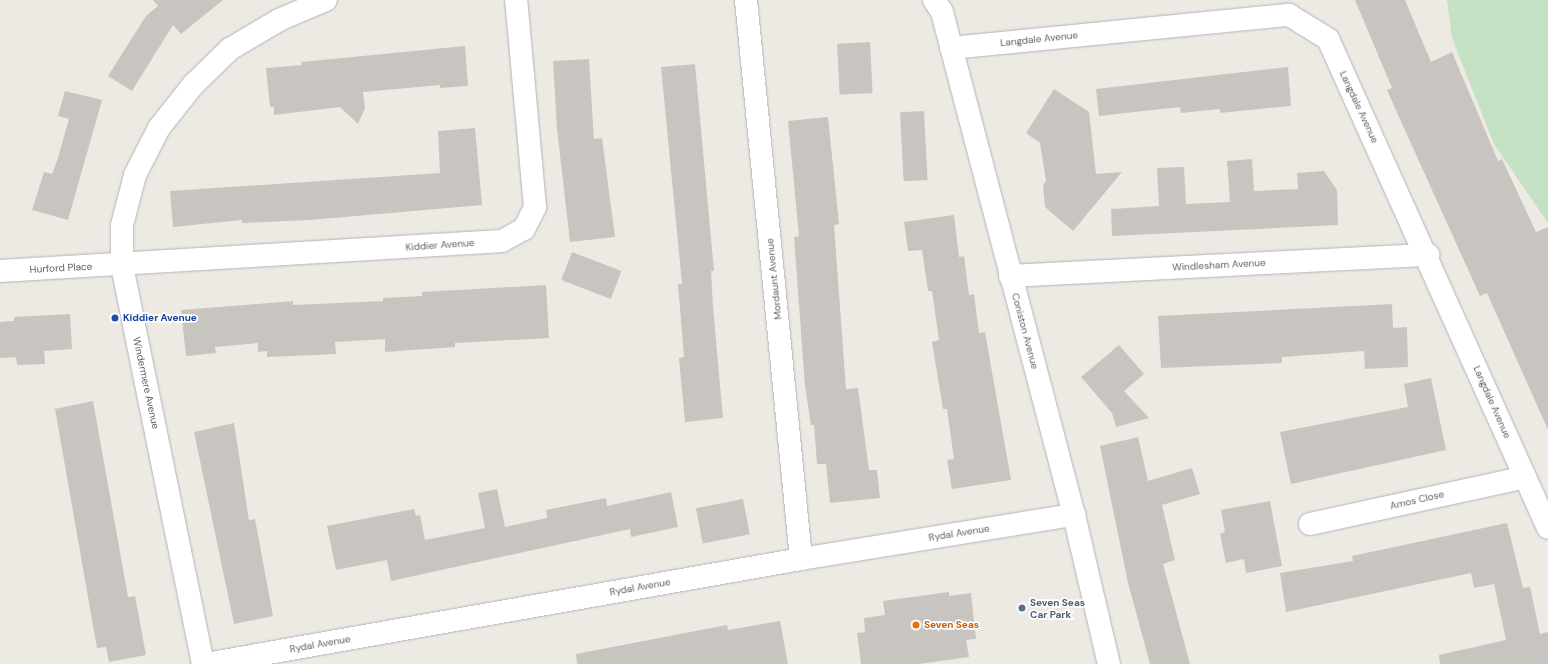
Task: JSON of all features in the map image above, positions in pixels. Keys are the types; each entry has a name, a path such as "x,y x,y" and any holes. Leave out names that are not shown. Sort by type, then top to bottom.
{"street":[{"name":"Windermere Avenue","path":"204,664 122,265 122,225 135,175 159,128 193,85 230,49 279,20 326,0"},
{"name":"Kiddier Avenue","path":"122,265 502,242 524,229 535,207 516,0"},
{"name":"Mordaunt Avenue","path":"746,0 801,559"},
{"name":"Coniston Avenue","path":"934,0 942,12 950,48 1074,515 1109,664"},
{"name":"Langdale Avenue","path":"950,48 1289,14 1328,39 1428,255 1548,528"},
{"name":"Windlesham Avenue","path":"1010,276 1428,255"},
{"name":"Hurford Place","path":"0,271 122,265"},
{"name":"Amos Close","path":"1310,524 1525,477"},
{"name":"Rydal Avenue","path":"204,664 801,559 1074,515"}],"green space":[{"path":"1447,0 1548,0 1548,223 1494,144 1452,38"}],"building":[{"path":"153,0 223,0 181,34 173,25 132,91 108,76 146,16 158,6"},
{"path":"1355,0 1405,0 1431,62 1452,52 1498,161 1502,159 1536,232 1548,227 1548,430 1487,293 1480,296 1399,117 1387,90 1392,88"},
{"path":"870,42 873,93 840,95 837,44"},
{"path":"465,46 468,86 440,88 440,85 363,92 365,108 358,124 340,107 274,115 274,107 270,107 266,68 302,65 301,62"},
{"path":"589,59 594,139 602,138 615,237 570,242 557,129 553,61"},
{"path":"695,64 714,271 711,271 713,307 723,418 685,422 679,358 684,357 678,284 682,284 661,67"},
{"path":"1288,67 1291,106 1220,113 1220,109 1181,113 1180,107 1099,116 1096,89"},
{"path":"1054,89 1089,112 1096,174 1122,172 1073,231 1045,207 1043,185 1046,181 1040,143 1026,133"},
{"path":"65,91 102,100 68,220 32,210 44,172 52,174 69,119 58,116"},
{"path":"924,111 928,180 904,181 900,112"},
{"path":"828,117 839,224 834,225 846,389 858,388 869,470 877,470 880,498 830,503 826,464 817,464 814,425 811,425 805,386 794,237 799,236 788,121"},
{"path":"475,128 482,205 310,220 242,223 242,220 173,227 170,191 440,173 438,131"},
{"path":"1252,159 1254,191 1298,189 1297,173 1324,171 1337,190 1338,225 1112,236 1111,209 1159,206 1157,168 1184,167 1186,204 1230,202 1227,161"},
{"path":"954,215 959,257 964,256 969,295 974,294 979,333 985,332 1011,480 952,489 947,460 954,459 947,409 943,409 932,342 939,340 932,291 928,291 922,250 908,251 904,222"},
{"path":"572,252 621,271 611,299 561,280"},
{"path":"546,285 549,338 455,343 455,347 385,352 385,339 335,342 336,354 267,357 267,351 258,352 258,343 215,347 216,353 186,356 181,310 293,301 293,305 383,301 383,298 422,296 422,292"},
{"path":"1392,304 1393,328 1407,327 1408,367 1365,369 1364,351 1282,357 1282,363 1161,368 1158,316"},
{"path":"70,314 72,349 44,351 45,364 17,365 16,357 0,358 0,322 14,321 14,317"},
{"path":"1119,345 1144,374 1124,391 1149,418 1116,427 1112,413 1081,377"},
{"path":"1431,378 1446,450 1291,484 1280,432 1408,407 1404,384"},
{"path":"93,401 128,597 135,596 146,655 109,662 106,647 97,648 55,409"},
{"path":"234,423 249,520 255,519 273,616 234,624 194,432"},
{"path":"1138,437 1148,481 1192,468 1200,494 1162,505 1175,560 1163,564 1190,664 1150,664 1128,583 1100,446"},
{"path":"497,489 505,527 547,518 546,510 606,498 607,506 671,492 678,527 631,537 630,529 391,581 387,560 336,570 327,526 414,509 416,516 420,515 425,540 485,528 478,493"},
{"path":"743,499 750,534 703,543 696,508"},
{"path":"1270,501 1282,566 1246,573 1244,559 1226,563 1220,534 1225,532 1221,510"},
{"path":"1507,523 1523,588 1530,587 1540,634 1548,632 1548,664 1440,664 1439,655 1506,640 1494,584 1474,588 1471,573 1286,612 1280,573 1353,561 1352,556"},
{"path":"949,592 949,596 971,593 976,639 966,640 969,657 919,664 861,664 857,633 865,632 864,618 885,615 883,601"},
{"path":"780,621 788,664 577,664 576,654 727,625 728,630"}],"place":[{"name":"Kiddier Avenue","path":"115,318"},
{"name":"Seven Seas Car Park","path":"1022,608"},
{"name":"Seven Seas","path":"916,625"}]}
